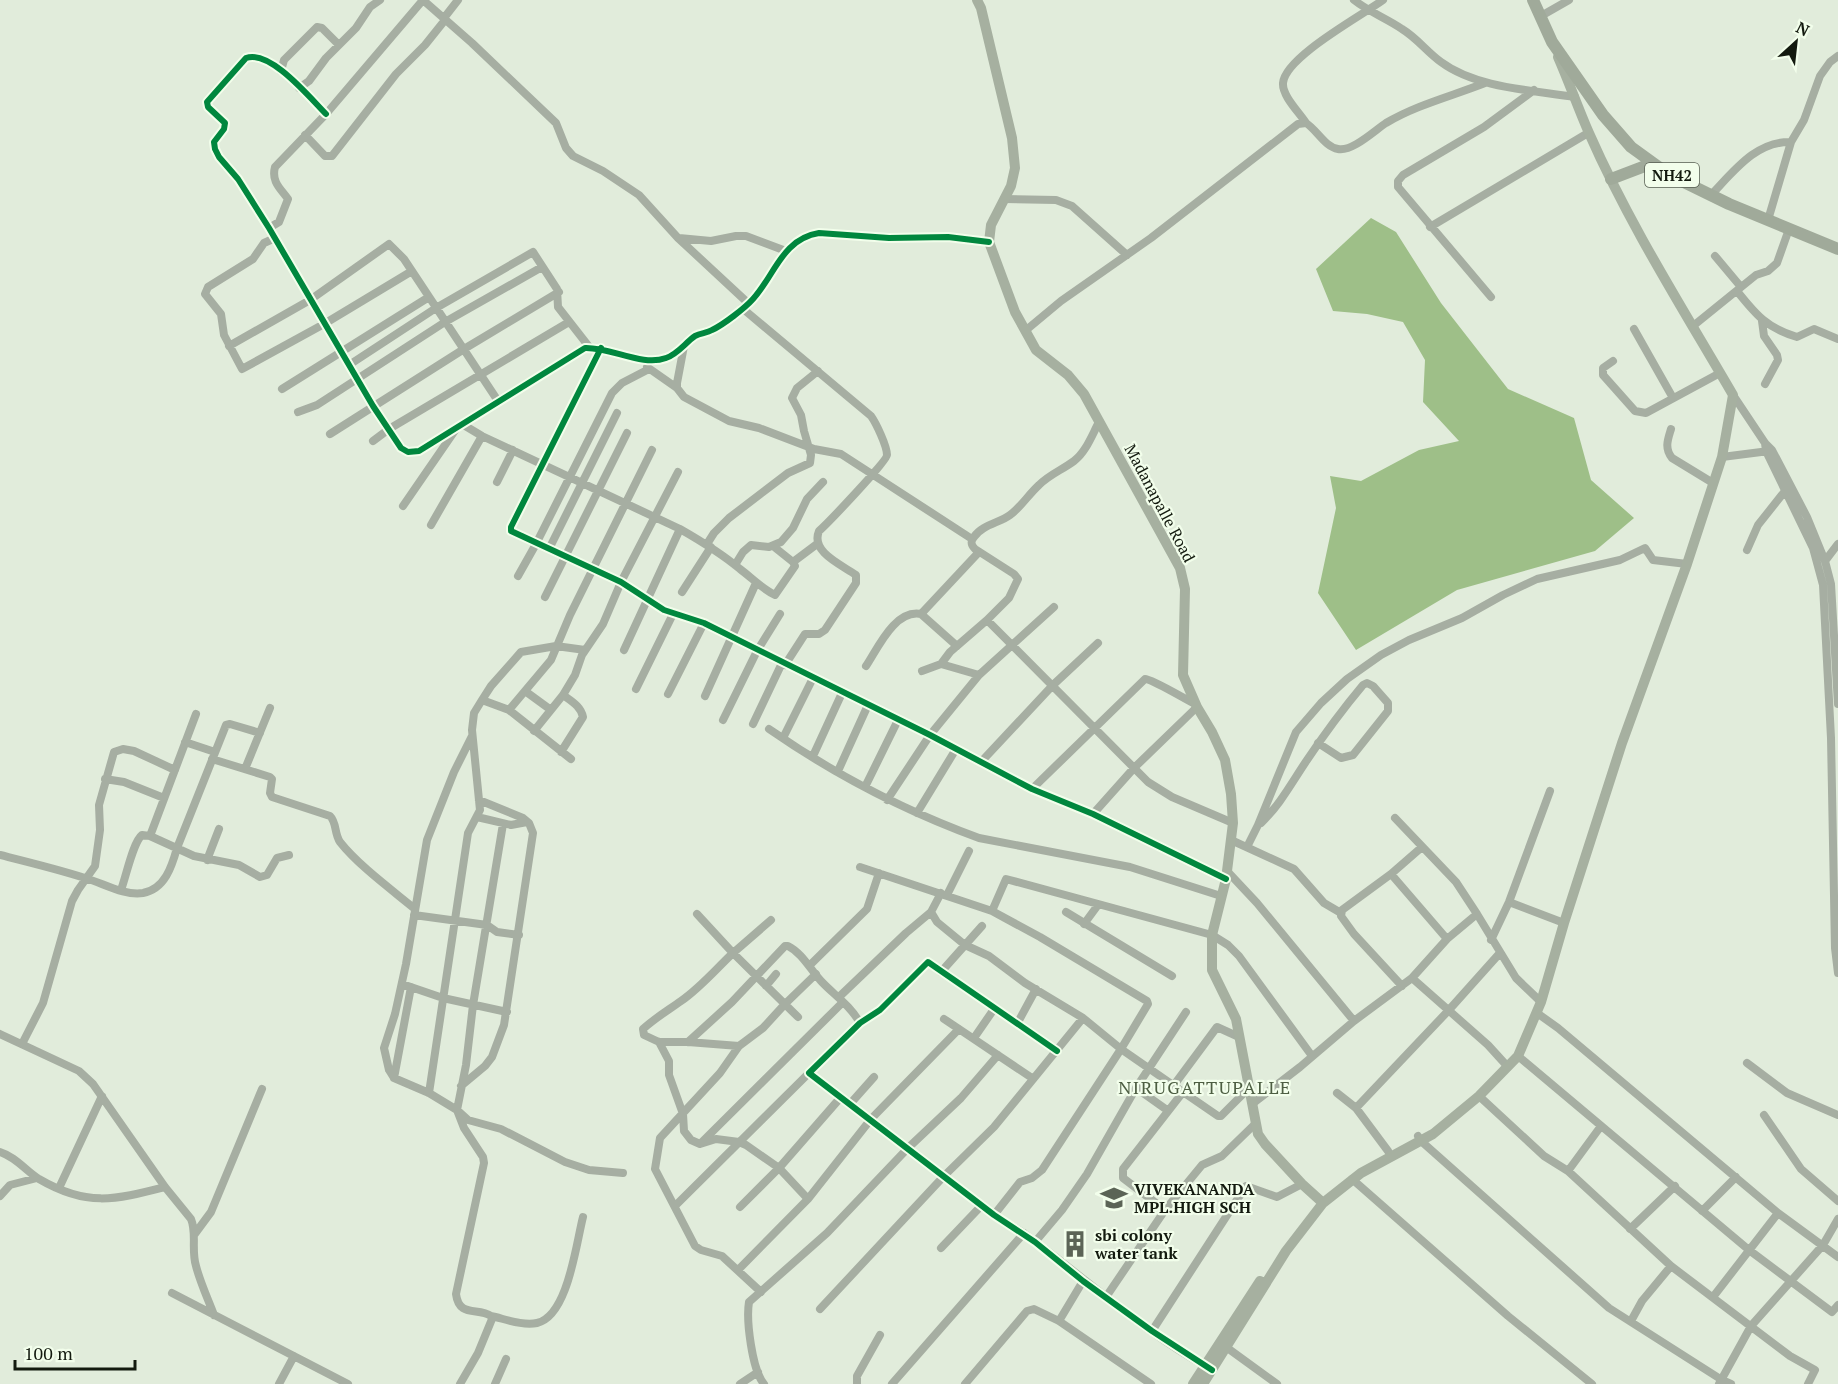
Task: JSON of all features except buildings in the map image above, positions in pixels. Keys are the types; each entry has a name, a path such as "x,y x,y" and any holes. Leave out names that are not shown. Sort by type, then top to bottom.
{"highway":[{"name":"NH42","path":"1533,0 1552,42 1603,115 1631,147 1682,181 1838,249"},
{"path":"1611,179 1653,163"}],"main road":[{"path":"981,3 1012,138 1014,177 991,225 989,242"},
{"path":"1193,1384 1226,1347 1286,1251 1321,1201 1419,1138 1428,1129 1445,1123 1479,1096 1518,1056 1541,1002 1622,743 1687,564 1722,457 1733,395 1611,179 1588,133 1552,42"},
{"name":"Madanapalle Road","path":"989,242 1015,312 1025,331 1041,356 1068,375 1077,385 1180,568 1185,589 1183,675 1225,760 1232,794 1231,840 1227,875 1212,935 1212,970 1234,1012 1258,1134 1302,1184 1321,1201"},
{"path":"1203,1384 1208,1368 1280,1249 1321,1201 1346,1174 1388,1151 1419,1138"}],"street":[{"path":"299,88 309,81 326,58 356,28 370,7 380,0"},
{"path":"269,228 279,222 288,199 276,183 273,175 275,167 326,114 423,0 556,123 566,148 573,156 603,171 639,195 745,305 874,420 887,454 885,460 819,531 816,539 817,544 840,565 856,575 857,579 852,592 825,630 819,634 805,634 784,664 753,724"},
{"path":"305,135 325,156 332,156 396,74 425,45 458,0"},
{"path":"1354,0 1368,11 1404,29 1440,62 1455,71 1485,83 1575,97"},
{"path":"1383,0 1304,53 1289,69 1283,83 1285,92 1306,123 1329,145 1344,150 1388,122 1485,83"},
{"path":"1541,16 1569,0"},
{"path":"281,70 286,57 316,27 322,28 339,45"},
{"path":"326,114 281,70 255,56 246,58 207,102 208,107 225,123 224,129 214,142 214,149 222,163 238,179 373,406 401,448 408,452 414,453 585,348 601,348 649,361 676,353 698,334 713,330 752,299 786,251 800,239 819,233 890,238 948,237 989,242"},
{"path":"1768,220 1791,142 1804,120 1820,76 1830,62 1838,56"},
{"path":"1491,297 1398,187 1400,178 1484,127 1534,90"},
{"path":"1025,331 1061,301 1151,238 1226,178 1253,161 1298,124 1306,123"},
{"path":"1430,227 1588,133"},
{"path":"1711,195 1743,162 1764,147 1778,142 1791,142"},
{"path":"1004,199 1056,200 1072,206 1127,255"},
{"path":"1693,326 1756,275 1774,268 1789,229"},
{"path":"678,238 711,241 746,236 786,251"},
{"path":"275,238 264,243 254,258 206,290 206,296 222,318 223,333 240,368 245,369 412,271"},
{"path":"229,346 310,300 389,244 404,259 498,401"},
{"path":"349,365 436,308 533,252 559,292 557,304 590,348"},
{"path":"1715,256 1756,316 1762,321 1795,337 1814,329 1838,339"},
{"path":"298,412 317,405 445,322 542,267"},
{"path":"330,434 559,292"},
{"path":"282,389 429,297"},
{"path":"1762,321 1764,336 1778,360 1765,384"},
{"path":"373,441 389,429 569,322"},
{"path":"1634,329 1673,398"},
{"path":"677,388 684,346"},
{"path":"601,348 510,529 565,558 621,582 664,610 704,623 930,735 1032,789 1227,875 1257,903 1354,1021"},
{"path":"632,356 677,388 684,397 720,417 768,431 808,448 841,454 972,539"},
{"path":"1613,361 1604,368 1603,375 1635,411 1646,413 1720,373"},
{"path":"518,576 616,386 650,369"},
{"path":"682,592 709,546 714,533 729,518 788,473 810,463 812,459 801,415 792,398 797,387 818,371"},
{"path":"1733,395 1768,448 1807,517 1826,561 1831,584 1838,704"},
{"path":"549,549 617,413"},
{"path":"922,671 941,664 957,646 987,620 1009,598 1018,579 972,546 972,539 978,532 1007,518 1051,474 1074,461 1084,449 1099,422"},
{"path":"460,425 680,529 709,546 756,583 776,594 794,568 793,562 773,546"},
{"path":"403,506 460,425"},
{"path":"1671,429 1667,445 1671,458 1713,483"},
{"path":"545,597 627,434"},
{"path":"431,525 482,436"},
{"path":"1722,457 1768,448"},
{"path":"1768,448 1785,491 1813,548 1821,572 1835,799 1835,948 1838,973"},
{"path":"497,482 513,450"},
{"path":"510,710 548,665 652,450"},
{"path":"534,731 563,695 575,675 585,650 603,624 621,582 678,472"},
{"path":"735,565 743,552 751,545 773,546 787,537 807,499 823,482"},
{"path":"1747,550 1758,525 1785,491"},
{"path":"624,650 680,529"},
{"path":"793,562 817,544"},
{"path":"1826,561 1838,544"},
{"path":"1247,847 1296,732 1320,704 1347,679 1381,655 1409,640 1462,618 1537,579 1620,560 1645,548 1653,560 1687,564"},
{"path":"921,614 979,552"},
{"path":"705,696 756,583"},
{"path":"887,800 930,735 979,675 1054,607"},
{"path":"866,666 898,621 906,615 915,613 921,614 957,646"},
{"path":"636,689 673,614"},
{"path":"723,720 757,651 780,614"},
{"path":"987,620 1148,782 1166,794 1233,822"},
{"path":"668,694 704,623"},
{"path":"981,762 1053,685 1098,643"},
{"path":"429,1094 468,833 480,810 472,736 473,719 482,700 521,652 556,646 585,650"},
{"path":"1828,657 1836,648"},
{"path":"941,664 979,675"},
{"path":"783,738 813,678"},
{"path":"1032,789 1141,682 1148,678 1196,705 1093,814"},
{"path":"1258,825 1275,808 1318,743 1338,714 1365,684 1373,686 1388,703 1386,716 1353,755 1341,758 1318,743"},
{"path":"525,691 551,710"},
{"path":"813,756 842,693"},
{"path":"561,752 583,717 581,710 563,695"},
{"path":"482,700 510,710 570,759"},
{"path":"838,771 868,705"},
{"path":"245,769 270,708"},
{"path":"150,836 196,714"},
{"path":"865,787 898,720"},
{"path":"0,855 87,878 121,890 144,893 154,888 168,874 227,724 260,733"},
{"path":"769,729 887,800 979,838 1130,867 1221,896"},
{"path":"472,736 454,772 427,840 402,984 384,1052 389,1070 394,1078 429,1094 457,1110 468,1120 501,1129 576,1167 623,1173"},
{"path":"185,742 245,769 272,778 270,793 275,799 332,817 336,835 342,845 415,912 487,925 498,932 519,935"},
{"path":"917,813 956,749"},
{"path":"22,1044 49,987 58,945 72,901 95,867 100,830 99,805 111,756 118,750 134,751 175,770"},
{"path":"105,779 124,782 164,798"},
{"path":"1491,940 1509,902 1550,791"},
{"path":"462,1086 485,1066 499,1045 507,1012 533,833 527,822 516,815 479,800"},
{"path":"477,817 503,824 515,825 527,822"},
{"path":"1395,818 1456,882 1499,954 1516,978 1541,1002"},
{"path":"503,824 457,1110 464,1128 484,1160 456,1294 459,1305 469,1311 487,1313 491,1316 528,1324 547,1319 554,1312 566,1285 583,1217"},
{"path":"207,860 219,829"},
{"path":"121,890 138,838 142,835 150,836 207,860 231,863 263,877 269,872 277,858 289,855"},
{"path":"1231,840 1294,869 1324,903 1341,913 1354,934 1402,986"},
{"path":"1341,913 1344,908 1392,874 1422,847"},
{"path":"700,1144 799,1048 841,999 906,933 931,912 969,851"},
{"path":"860,867 992,911 1147,1001 1147,1007 1121,1049 1042,1170 1032,1178 1020,1182 994,1215"},
{"path":"809,966 867,909 879,873"},
{"path":"1392,874 1447,939"},
{"path":"992,911 1005,880 1008,878 1212,935 1228,945 1239,956 1312,1056"},
{"path":"1509,902 1564,923"},
{"path":"1084,924 1098,905"},
{"path":"931,912 937,922 965,945 989,956 1083,1018 1121,1049 1218,1116 1221,1116 1250,1088"},
{"path":"1066,912 1172,976"},
{"path":"697,914 798,1017"},
{"path":"1252,1104 1354,1021 1412,978 1447,939 1477,914"},
{"path":"739,1046 659,1042 644,1035 643,1029 656,1016 681,1001 771,920"},
{"path":"941,972 982,926"},
{"path":"669,1061 685,1043 732,1002 785,946 788,946 854,1011 860,1023"},
{"path":"1356,1108 1499,954"},
{"path":"675,1206 809,1072 860,1023 865,1022 880,1010 926,963 930,963 1058,1051"},
{"path":"766,986 776,974"},
{"path":"761,1292 722,1256 698,1248 661,1183 655,1169 655,1162 660,1138 720,1073 739,1046 763,1028 784,1004 816,974"},
{"path":"1412,978 1488,1045 1508,1068"},
{"path":"402,984 443,998 507,1012"},
{"path":"394,1078 411,987"},
{"path":"1017,1024 1036,989"},
{"path":"974,1038 994,1009"},
{"path":"1035,1242 1062,1210 1087,1174 1148,1068 1186,1011"},
{"path":"1537,1013 1558,1028 1778,1213 1838,1257"},
{"path":"820,1309 944,1176 994,1127 1083,1018"},
{"path":"944,1019 1032,1078"},
{"path":"1174,1085 1217,1027 1239,1037"},
{"path":"738,1270 808,1199 871,1119 959,1029"},
{"path":"0,1034 79,1071 102,1096 165,1187 191,1219 194,1226 192,1245 196,1266 214,1315"},
{"path":"659,1042 669,1061 669,1075 683,1114 684,1131 691,1140 700,1144 716,1139 739,1142 779,1168 808,1199"},
{"path":"764,1384 759,1378 747,1313 749,1302 827,1233 908,1149 962,1098 998,1055"},
{"path":"1518,1056 1749,1250 1836,1311"},
{"path":"1747,1063 1787,1094 1838,1115"},
{"path":"809,1072 994,1215 1024,1233 1083,1281 1208,1368"},
{"path":"850,1104 874,1077"},
{"path":"1136,1088 1167,1110"},
{"path":"194,1235 211,1212 262,1089"},
{"path":"1165,1210 1123,1178 1121,1173 1183,1092"},
{"path":"1337,1093 1356,1108 1388,1151"},
{"path":"59,1188 102,1096"},
{"path":"1479,1096 1544,1156 1568,1171 1671,1266 1790,1356 1815,1370 1808,1384"},
{"path":"740,1207 779,1168 841,1097"},
{"path":"1764,1115 1801,1169 1838,1201"},
{"path":"1106,1297 1165,1210 1202,1165 1222,1156 1255,1124"},
{"path":"1568,1171 1600,1126"},
{"path":"1419,1138 1610,1308 1720,1382 1731,1384"},
{"path":"0,1152 16,1160 37,1178 87,1198 116,1199 165,1187"},
{"path":"1702,1211 1736,1177"},
{"path":"0,1196 10,1185 37,1178"},
{"path":"1352,1179 1499,1308 1592,1384"},
{"path":"1152,1331 1246,1186 1277,1197 1302,1184"},
{"path":"1630,1229 1675,1186"},
{"path":"941,1248 982,1205"},
{"path":"1713,1297 1778,1213"},
{"path":"1720,1382 1751,1326 1792,1282 1822,1245 1838,1220"},
{"path":"892,1384 1024,1233"},
{"path":"1631,1321 1642,1301 1671,1266"},
{"path":"1059,1321 1083,1281"},
{"path":"172,1293 348,1384"},
{"path":"965,1384 1027,1311 1036,1309 1059,1321 1151,1384"},
{"path":"460,1384 478,1353 491,1323 491,1316"},
{"path":"858,1384 859,1372 880,1335"},
{"path":"1226,1347 1277,1384"},
{"path":"279,1384 294,1356"},
{"path":"495,1384 506,1359"},
{"path":"740,1384 758,1371"}],"shaded area":[{"path":"1371,218 1396,232 1441,303 1508,389 1574,418 1591,480 1634,518 1595,551 1457,590 1356,650 1318,593 1336,508 1330,476 1361,481 1419,450 1459,441 1423,402 1425,360 1403,322 1367,314 1333,311 1316,269"}],"cycle path":[{"path":"326,114 278,68 256,57 246,58 207,102 208,107 225,123 224,129 214,142 219,157 238,179 269,228 373,406 401,448 408,452 419,451 585,348 605,350 647,360 670,356 695,336 717,328 745,307 761,290 780,259 796,242 806,237 819,233 889,238 948,237 989,242"},
{"path":"601,348 511,531 621,582 664,610 704,623 930,735 1032,789 1093,814 1226,879"},
{"path":"1057,1051 928,962 880,1010 860,1023 809,1073 994,1215 1035,1242 1083,1281 1152,1331 1212,1370"}],"place":[{"name":"VIVEKANANDA MPL.HIGH SCH","path":"1114,1198"},
{"name":"sbi colony water tank","path":"1075,1244"}],"district":[{"name":"NIRUGATTUPALLE","path":"1205,1087"}]}
